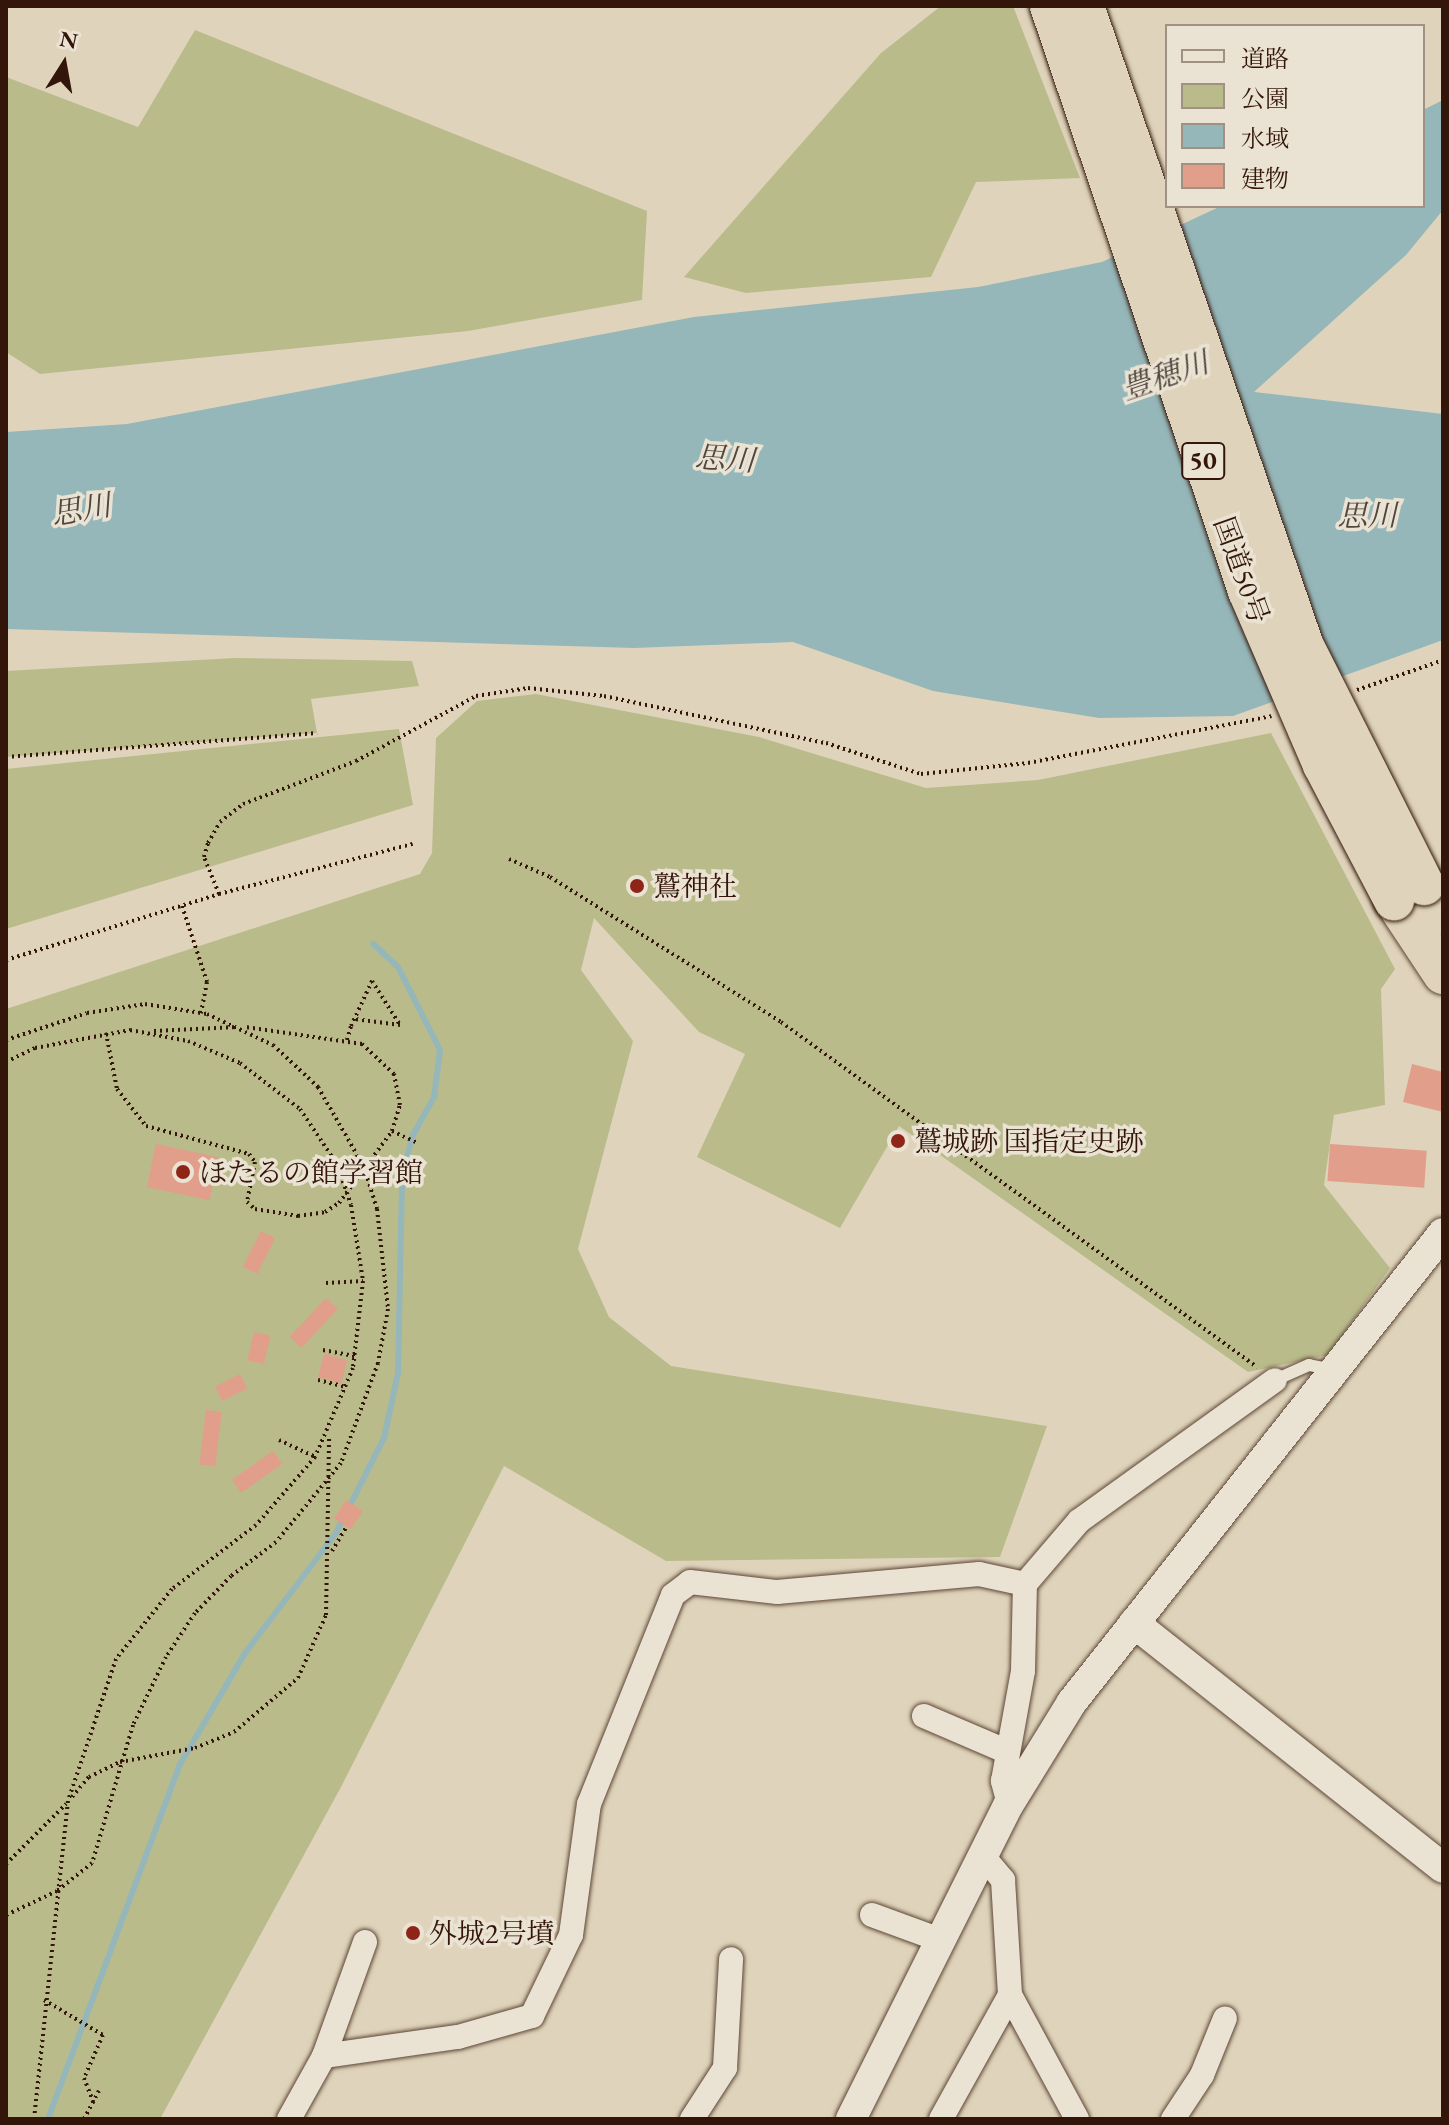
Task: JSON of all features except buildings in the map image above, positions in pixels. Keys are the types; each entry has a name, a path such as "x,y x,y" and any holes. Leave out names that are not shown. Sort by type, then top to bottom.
{"highway":[{"name":"国道50号","path":"1050,6 1248,591 1323,765 1421,900"},
{"name":"国道50号","path":"1084,6 1303,644 1421,900 1443,974"}],"street":[{"path":"851,2119 1009,1804 1072,1702 1337,1371 1443,1233"},
{"path":"1009,1804 1003,1781 1023,1671 1025,1584 1079,1521 1275,1380"},
{"path":"324,2056 458,2037 532,2016 571,1935 589,1804 673,1595 690,1582 777,1592 979,1574 1025,1584"},
{"path":"1134,1623 1443,1868"},
{"path":"924,1716 1008,1752"},
{"path":"982,1855 1003,1880 1010,1995 1077,2119"},
{"path":"872,1915 940,1940"},
{"path":"289,2119 324,2056 365,1942"},
{"path":"692,2119 725,2068 731,1959"},
{"path":"941,2119 1010,1995"},
{"path":"1173,2119 1202,2075 1225,2018"}],"lane":[{"path":"1275,1380 1309,1365 1337,1371"}],"path":[{"path":"1342,694 1443,660"},
{"path":"219,894 204,857 208,843 243,804 356,761 476,696 528,688 604,696 826,743 921,774 1028,763 1240,726 1284,713"},
{"path":"6,757 317,733"},
{"path":"6,960 219,894 413,844"},
{"path":"509,859 563,885 781,1022 1275,1380"},
{"path":"182,906 207,982 201,1013"},
{"path":"347,1040 354,1019 372,981 400,1025 354,1019"},
{"path":"6,1040 116,1006 201,1013 242,1027 309,1077 341,1121 364,1167 377,1209 388,1309 364,1410 332,1478 276,1542 231,1576 195,1613 151,1686 120,1762 92,1863 57,1891 6,1915"},
{"path":"6,1062 35,1048 106,1033 242,1027 347,1040 375,1051 394,1074 400,1105 392,1131 339,1203 311,1216 255,1209 247,1202 255,1162 249,1154 146,1126 117,1089 106,1033"},
{"path":"34,2119 43,2000 68,1801 116,1659 143,1621 194,1569 256,1525 315,1457 328,1434 355,1356 363,1281 348,1192 321,1138 276,1087 240,1063 149,1032"},
{"path":"392,1131 418,1143"},
{"path":"326,1283 363,1281"},
{"path":"323,1350 355,1356"},
{"path":"318,1380 346,1387"},
{"path":"6,1864 89,1777 120,1762 195,1748 234,1732 298,1678 326,1615 332,1478 328,1434"},
{"path":"279,1440 315,1457"},
{"path":"330,1553 347,1526"},
{"path":"43,2000 103,2035 84,2078 93,2102"},
{"path":"84,2119 99,2091"}],"green space":[{"path":"941,6 1013,6 1080,178 976,182 931,277 746,293 684,277 881,53"},
{"path":"195,30 647,211 642,300 468,331 40,374 6,352 6,77 138,127"},
{"path":"234,658 412,661 419,686 311,699 317,733 6,757 6,671"},
{"path":"536,694 759,737 926,788 1038,780 1271,733 1395,969 1381,989 1385,1105 1334,1115 1324,1185 1390,1268 1328,1355 1248,1372 899,1126 840,1228 697,1157 745,1054 699,1032 594,918 581,970 633,1041 578,1249 609,1317 671,1366 1047,1426 1000,1557 666,1561 504,1466 341,1787 160,2119 6,2119 6,1009 420,874 432,853 436,738 477,701"},
{"path":"399,729 413,805 6,929 6,769"}],"water":[{"path":"1443,100 1443,210 1406,255 1254,392 1443,414 1443,640 1233,716 1099,718 933,691 793,642 634,648 6,629 6,432 127,424 694,317 978,287 1102,262 1217,208 1425,208 1425,109"}],"waterway":[{"path":"48,2119 179,1766 245,1653 336,1533 384,1438 398,1373 402,1176 413,1135 434,1097 440,1050 398,967 373,944"}],"place":[{"name":"鷲神社","path":"637,886"},
{"name":"鷲城跡 国指定史跡","path":"898,1141"},
{"name":"ほたるの館学習館","path":"183,1172"},
{"name":"外城2号墳","path":"413,1933"}],"water label":[{"name":"豊穂川","path":"1165,376"},
{"name":"思川","path":"725,459"},
{"name":"思川","path":"81,510"},
{"name":"思川","path":"1367,516"}]}
